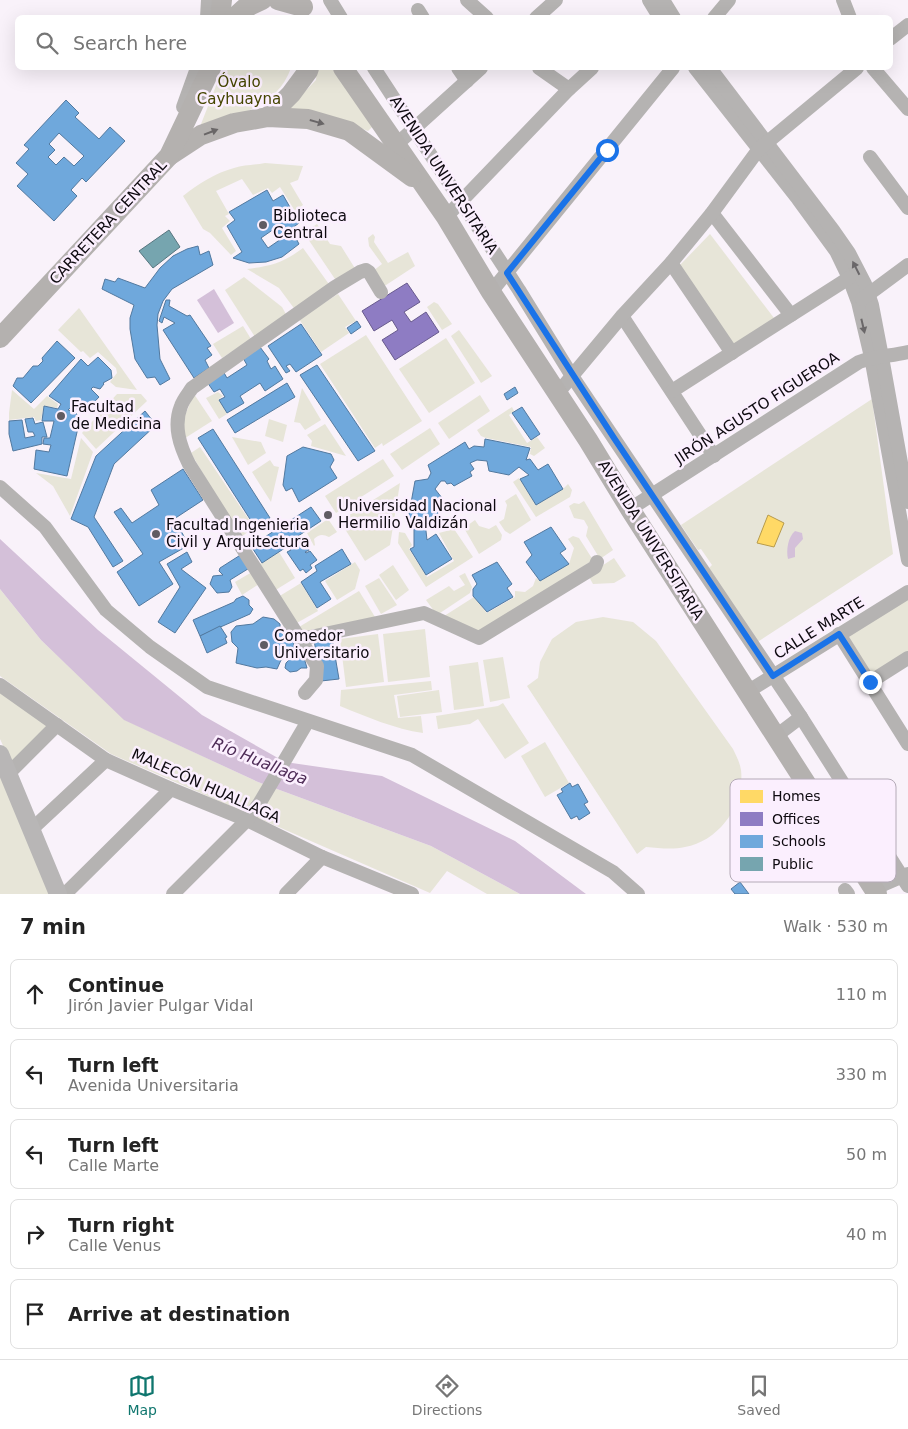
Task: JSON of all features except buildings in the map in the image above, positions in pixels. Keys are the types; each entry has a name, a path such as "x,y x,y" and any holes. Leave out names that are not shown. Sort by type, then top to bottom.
{"highway":[{"path":"220,15 222,0"},
{"path":"237,15 245,8 262,0"},
{"path":"278,0 306,6"},
{"name":"CARRETERA CENTRAL","path":"0,338 169,156 210,70"},
{"path":"268,117 291,94 308,70"},
{"path":"343,70 423,185"},
{"path":"169,156 201,135 234,123 268,117 308,119 349,131 366,141 423,185"},
{"name":"AVENIDA UNIVERSITARIA","path":"423,185 446,217 491,292 803,779"}],"main road":[{"path":"0,754 58,894"}],"street":[{"path":"207,15 208,0"},
{"path":"330,0 339,15"},
{"path":"467,0 484,15"},
{"path":"539,15 556,0"},
{"path":"649,0 656,15"},
{"path":"663,0 672,15"},
{"path":"716,15 729,0"},
{"path":"842,0 849,15"},
{"path":"893,36 908,24"},
{"path":"169,156 195,70"},
{"name":"AVENIDA UNIVERSITARIA","path":"375,70 572,376 841,779"},
{"path":"459,70 467,81"},
{"path":"396,144 414,130 479,70"},
{"path":"542,70 569,89"},
{"path":"446,217 569,89 590,70"},
{"path":"491,292 671,70"},
{"path":"697,70 834,230 849,253 865,284 863,298 908,502"},
{"path":"711,70 836,252 849,278 863,298"},
{"path":"557,394 622,316 671,263 763,146 855,70"},
{"path":"875,70 908,109"},
{"path":"870,157 908,208"},
{"path":"712,213 791,315"},
{"path":"671,263 732,354"},
{"path":"863,298 908,265"},
{"path":"305,693 316,680 318,666 180,446 178,435 181,406 192,388 335,287 360,272 366,270 369,272 382,292"},
{"path":"672,391 849,278"},
{"path":"622,316 714,456"},
{"name":"JIRÓN AGUSTO FIGUEROA","path":"630,509 859,362 908,352"},
{"path":"877,357 908,560"},
{"path":"0,486 45,527 106,610 150,647 207,687 412,755 612,872 638,894"},
{"path":"301,639 424,613 479,638 595,567 597,562"},
{"name":"CALLE MARTE","path":"747,692 908,592"},
{"path":"839,634 908,744"},
{"path":"870,682 908,658"},
{"name":"MALECÓN HUALLAGA","path":"0,685 106,760 247,820 389,892 412,894"},
{"path":"776,736 801,717"},
{"path":"178,892 247,820 259,804 308,720"},
{"path":"8,774 57,725"},
{"path":"32,828 106,760"},
{"path":"65,894 171,789"},
{"path":"286,894 322,857"},
{"name":"AVENIDA UNIVERSITARIA","path":"896,864 906,879"},
{"path":"875,891 906,879"}],"green space":[{"name":"Óvalo Cayhuayna","path":"222,70 290,70 285,81 276,92 255,108 202,127 201,124"},
{"path":"317,70 333,70 373,126 368,131 335,118 287,110 316,80"},
{"path":"265,163 303,166 298,180 290,183 303,205 295,211 280,187 272,193 268,188 253,195 242,179 216,191 229,214 225,216 230,221 222,228 236,251 231,255 210,233 203,229 183,196 201,183 227,170"},
{"path":"317,224 330,244 341,246 356,270 337,282 304,233"},
{"path":"373,234 375,237 374,242 388,263 408,252 415,266 383,287 373,271 382,264 369,246 368,238"},
{"path":"710,234 774,318 734,348 678,267"},
{"path":"303,248 331,287 296,311 279,288 247,269 277,263"},
{"path":"244,277 282,307 287,316 255,337 225,290"},
{"path":"338,294 356,321 345,327 349,333 321,352 299,319"},
{"path":"434,302 438,304 452,324 442,330 427,307"},
{"path":"79,308 137,390 116,387 110,382 117,373 116,368 98,352 90,358 58,330"},
{"path":"243,326 251,339 222,358 213,344"},
{"path":"459,330 492,376 481,383 451,336"},
{"path":"366,335 422,421 383,446 382,443 375,448 320,364"},
{"path":"446,338 475,383 429,413 399,369"},
{"path":"302,388 321,420 305,430 300,423 294,422"},
{"path":"12,390 34,409 47,396 58,404 57,408 44,406 41,420 36,421 34,417 9,420"},
{"path":"218,392 223,396 219,399 227,414 219,419 206,398"},
{"path":"117,394 141,394 147,401 96,449 82,433"},
{"path":"194,394 212,421 182,440 180,427"},
{"path":"480,395 490,411 449,439 438,423"},
{"path":"872,399 893,554 756,643 709,568 712,565 701,549 698,550 681,525"},
{"path":"512,407 514,411 509,415 527,443 537,437 545,448 534,456 530,454 531,447 486,438 481,436 477,430"},
{"path":"269,419 287,425 283,442 265,436"},
{"path":"325,424 346,456 311,446 312,441 307,435"},
{"path":"430,428 440,444 402,470 390,454"},
{"path":"232,437 261,442 266,453 248,465"},
{"path":"81,438 93,452 70,516 53,486 36,473 71,479"},
{"path":"200,447 254,527 240,538 191,453"},
{"path":"383,459 394,476 336,513 325,496"},
{"path":"270,460 274,466 279,467 271,502 252,472"},
{"path":"519,478 536,505 568,484 572,490 570,497 536,517 513,482"},
{"path":"400,483 390,545 365,561 340,521"},
{"path":"516,494 531,520 510,534 505,531 499,522 504,519 507,505 505,501"},
{"path":"584,501 613,550 600,559 586,536 588,527 584,520 574,518 569,506"},
{"path":"328,519 337,532 329,537 319,535 314,539 314,546 307,533"},
{"path":"475,520 479,526 489,529 496,525 502,535 501,540 479,554 464,528"},
{"path":"454,529 473,557 426,587 398,543 399,532 405,533 412,545 409,549 427,577 454,561 439,533"},
{"path":"573,536 579,538 593,560 479,635 441,618 474,597 487,613 515,597 515,591 525,592 533,586 536,578 540,581 569,564 574,548 568,539"},
{"path":"279,552 295,578 274,591 258,565"},
{"path":"614,558 626,576 614,583 593,584 588,575"},
{"path":"355,562 360,570 355,589 337,600 325,581"},
{"path":"393,565 409,590 396,600 379,575"},
{"path":"252,572 259,584 242,595 235,582"},
{"path":"465,573 472,587 470,593 437,615 426,600 449,586 454,591 465,585 459,576"},
{"path":"379,578 397,605 381,614 365,586"},
{"path":"301,583 318,611 295,624 278,597"},
{"path":"0,589 41,640 125,720 258,782 431,846 520,894 487,894 447,871 430,893 111,754 0,676"},
{"path":"359,591 375,617 304,633 299,627"},
{"path":"908,597 908,655 872,679 844,638"},
{"path":"603,617 633,622 656,641 733,749 741,770 741,779 730,779 730,814 719,829 709,837 685,847 646,847 637,854 527,686 538,678 540,662 552,639 576,622"},
{"path":"425,629 430,677 388,682 383,634"},
{"path":"378,634 384,682 346,687 340,639"},
{"path":"503,657 510,698 490,702 483,660"},
{"path":"478,662 484,706 454,710 449,666"},
{"path":"431,681 432,690 394,695 398,718 421,716 423,733 392,726 340,706 341,690"},
{"path":"0,689 52,725 12,765 0,739"},
{"path":"439,690 442,712 400,717 397,696"},
{"path":"503,703 529,743 505,759 478,719 470,724 438,729 436,716 498,706"},
{"path":"545,742 569,783 545,797 521,756"},
{"path":"0,770 51,894 0,894"}],"water":[{"path":"214,289 234,323 218,333 197,300"},
{"path":"795,531 802,533 803,539 795,548 795,557 788,559 788,544"},
{"name":"Río Huallaga","path":"0,539 98,630 202,715 285,762 382,776 515,841 586,894 520,894 431,846 258,782 124,720 41,640 0,589"}],"place":[{"name":"Biblioteca Central","path":"263,225"},
{"name":"Facultad de Medicina","path":"61,416"},
{"name":"Universidad Nacional Hermilio Valdizán","path":"328,515"},
{"name":"Facultad Ingenieria Civil y Arquitectura","path":"156,534"},
{"name":"Comedor Universitario","path":"264,645"}],"route":[{"path":"607,150 507,273 572,376 773,676 839,634 870,682"}]}
